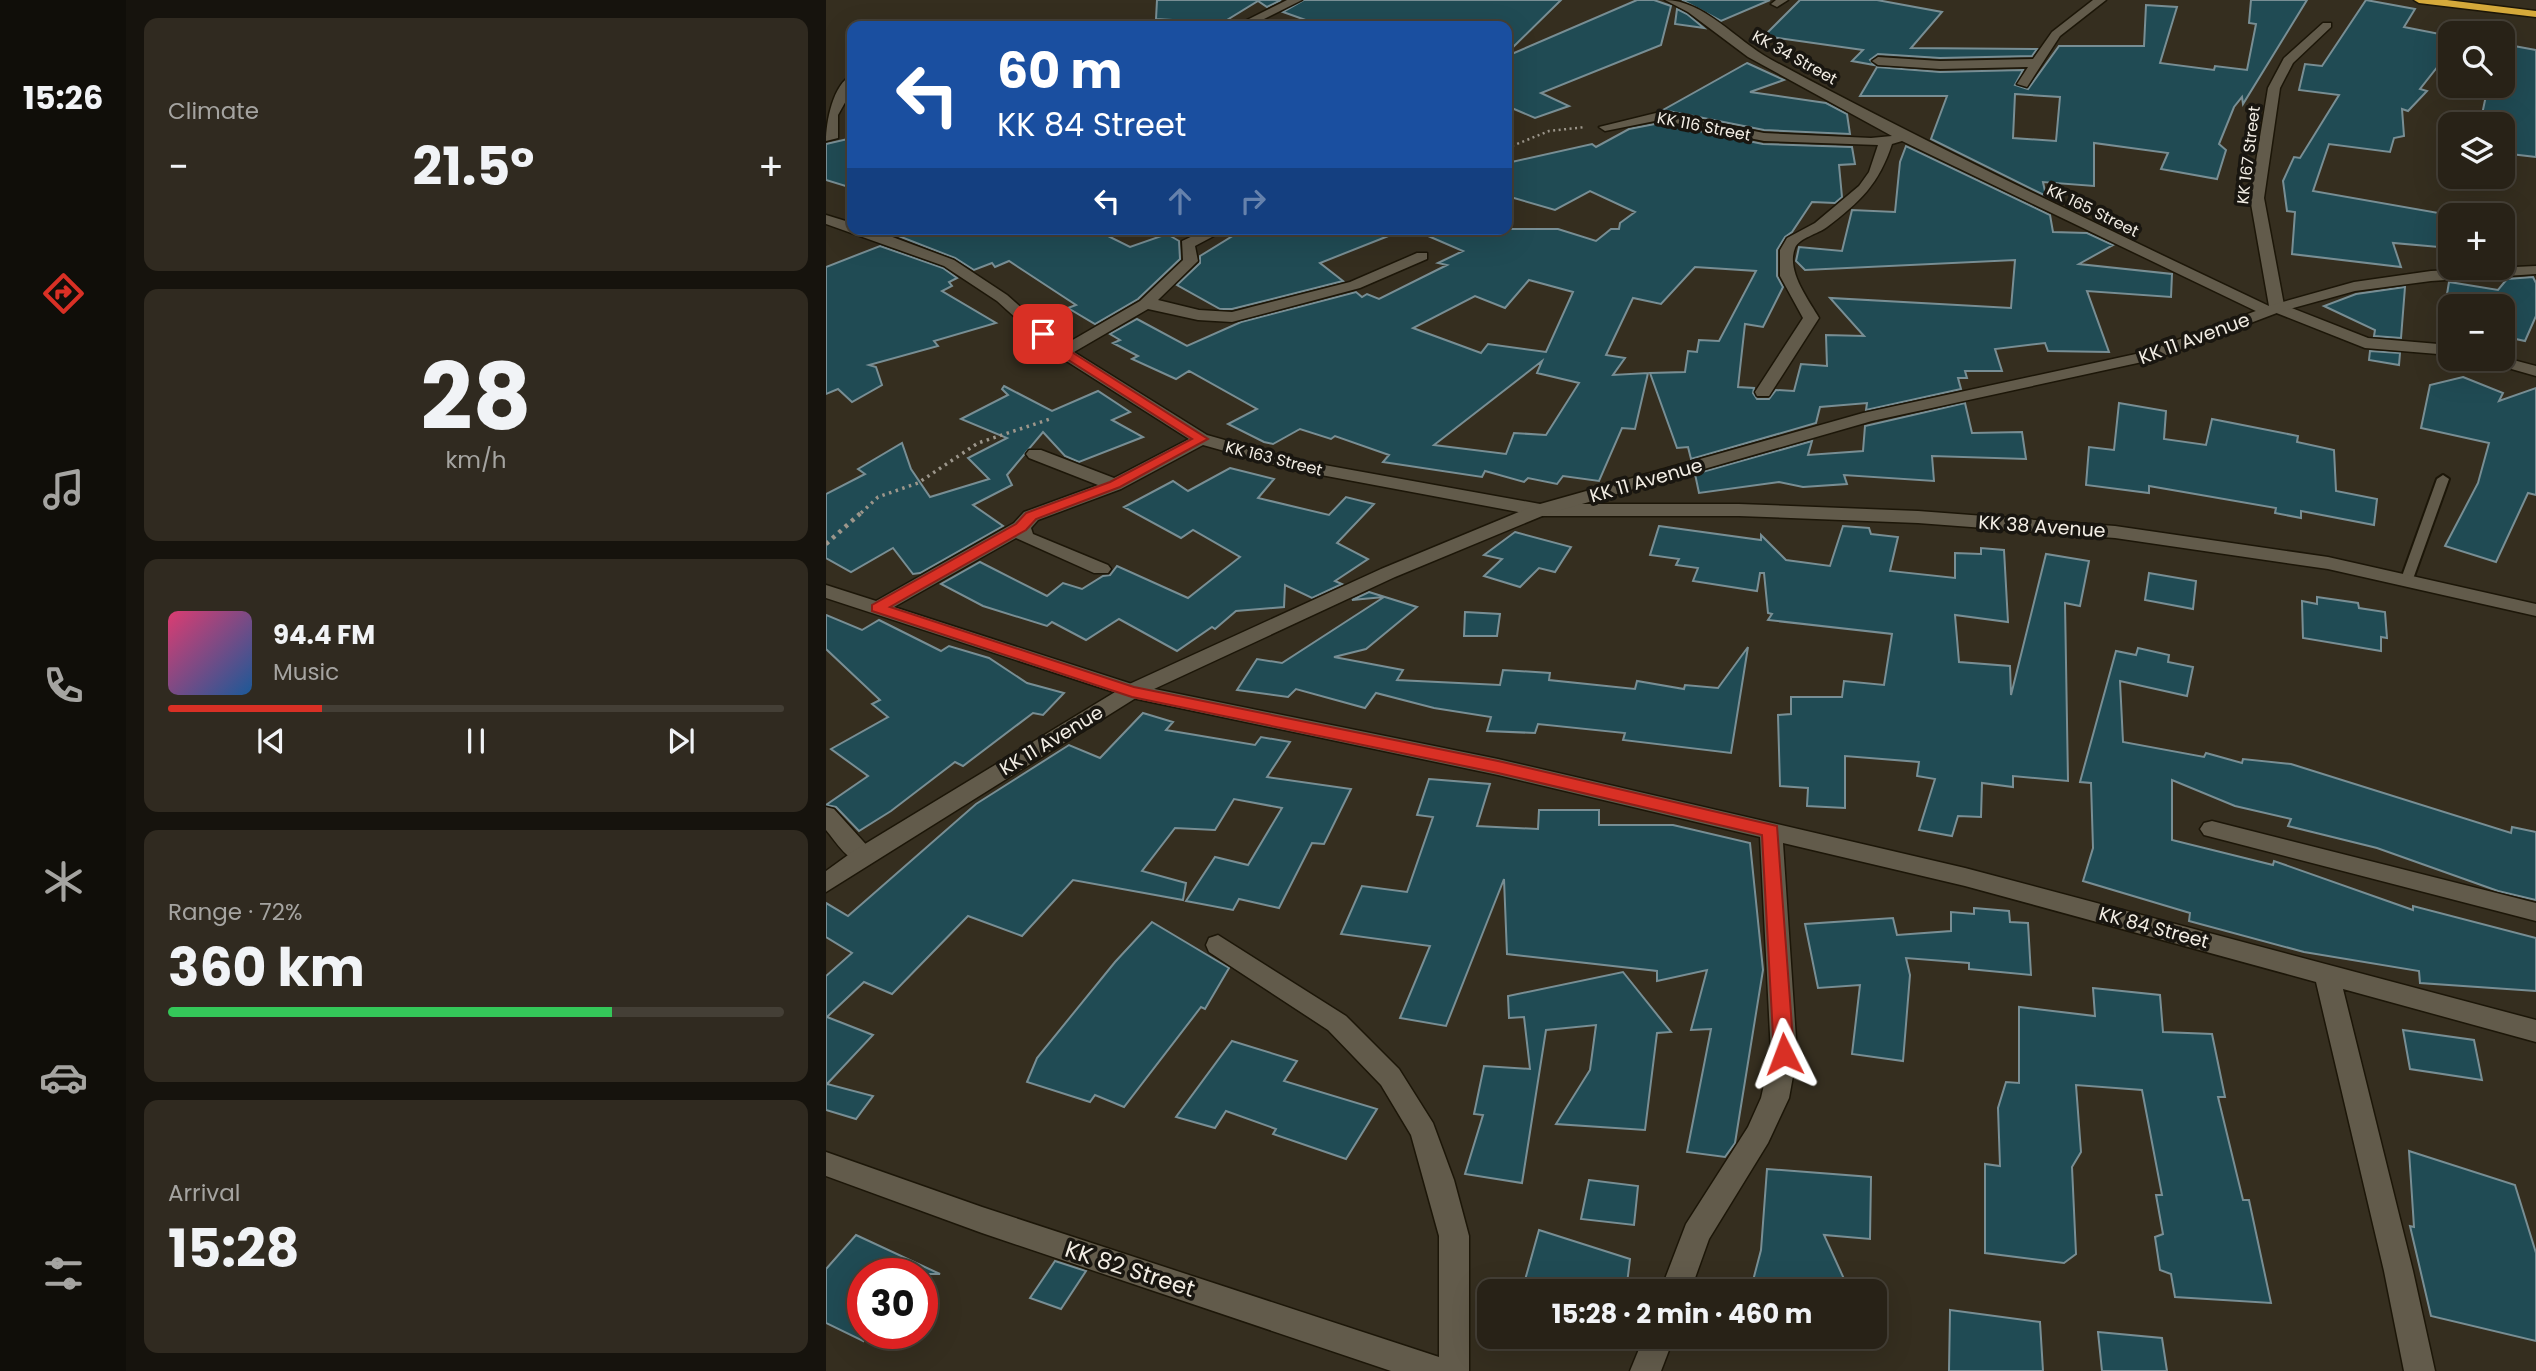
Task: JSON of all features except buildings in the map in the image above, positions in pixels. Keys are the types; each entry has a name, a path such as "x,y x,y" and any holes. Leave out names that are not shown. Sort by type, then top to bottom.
{"highway":[{"path":"2420,0 2536,14"}],"street":[{"path":"1252,21 1296,0"},
{"name":"KK 34 Street","path":"1671,0 1692,10 1762,60 1906,138"},
{"path":"2023,84 2056,34 2100,0"},
{"name":"KK 167 Street","path":"2272,310 2257,198 2274,88 2288,61 2327,25"},
{"path":"1878,61 1929,65 2036,63"},
{"path":"833,137 832,115 847,88"},
{"name":"KK 116 Street","path":"1605,127 1660,116 1764,137 1886,141 1906,138"},
{"name":"KK 165 Street","path":"1906,138 2272,310 2357,341 2438,349"},
{"path":"1763,392 1811,318 1788,276 1787,250 1792,241 1820,226 1864,189 1875,172 1886,141"},
{"path":"826,219 847,226"},
{"name":"KK 163 Street","path":"873,235 949,263 1002,298 1063,352 1201,439 1289,464 1540,510"},
{"path":"1063,352 1145,304 1191,261 1187,244 1207,235"},
{"path":"1145,304 1163,305 1198,315 1232,317 1355,285 1422,256"},
{"name":"KK 11 Avenue","path":"826,883 863,856 1132,691 1388,573 1540,510 1869,417 2150,356 2272,310 2380,282 2536,270"},
{"path":"2515,365 2536,371"},
{"path":"877,608 1021,527 1031,516 1115,485 1201,439"},
{"path":"1035,454 1115,485"},
{"name":"KK 38 Avenue","path":"1540,510 1739,510 1918,517 2023,525 2225,546 2407,579 2536,610"},
{"path":"1021,527 1026,537 1101,569"},
{"name":"KK 84 Street","path":"826,591 1132,691 1498,767 1965,877 2536,1031"},
{"path":"826,814 863,856"},
{"path":"2212,829 2536,912"},
{"path":"1680,1279 1696,1233 1758,1135 1775,1098 1784,1054 1771,831"},
{"path":"1218,945 1337,1023 1390,1077 1423,1131 1440,1180 1454,1236 1454,1371"},
{"path":"2327,973 2353,1094 2403,1283 2419,1371"},
{"name":"KK 82 Street","path":"826,1164 982,1220 1436,1371"},
{"path":"1646,1371 1654,1349"}],"lane":[{"path":"2407,579 2443,479"}],"path":[{"path":"1512,146 1549,131 1605,127"},
{"path":"826,544 878,497 918,483 978,443 1053,418"}],"route":[{"path":"1043,334 1063,352 1201,439 1115,485 1031,516 1021,527 877,608 1132,691 1350,739 1498,767 1771,831 1784,1054"}]}
